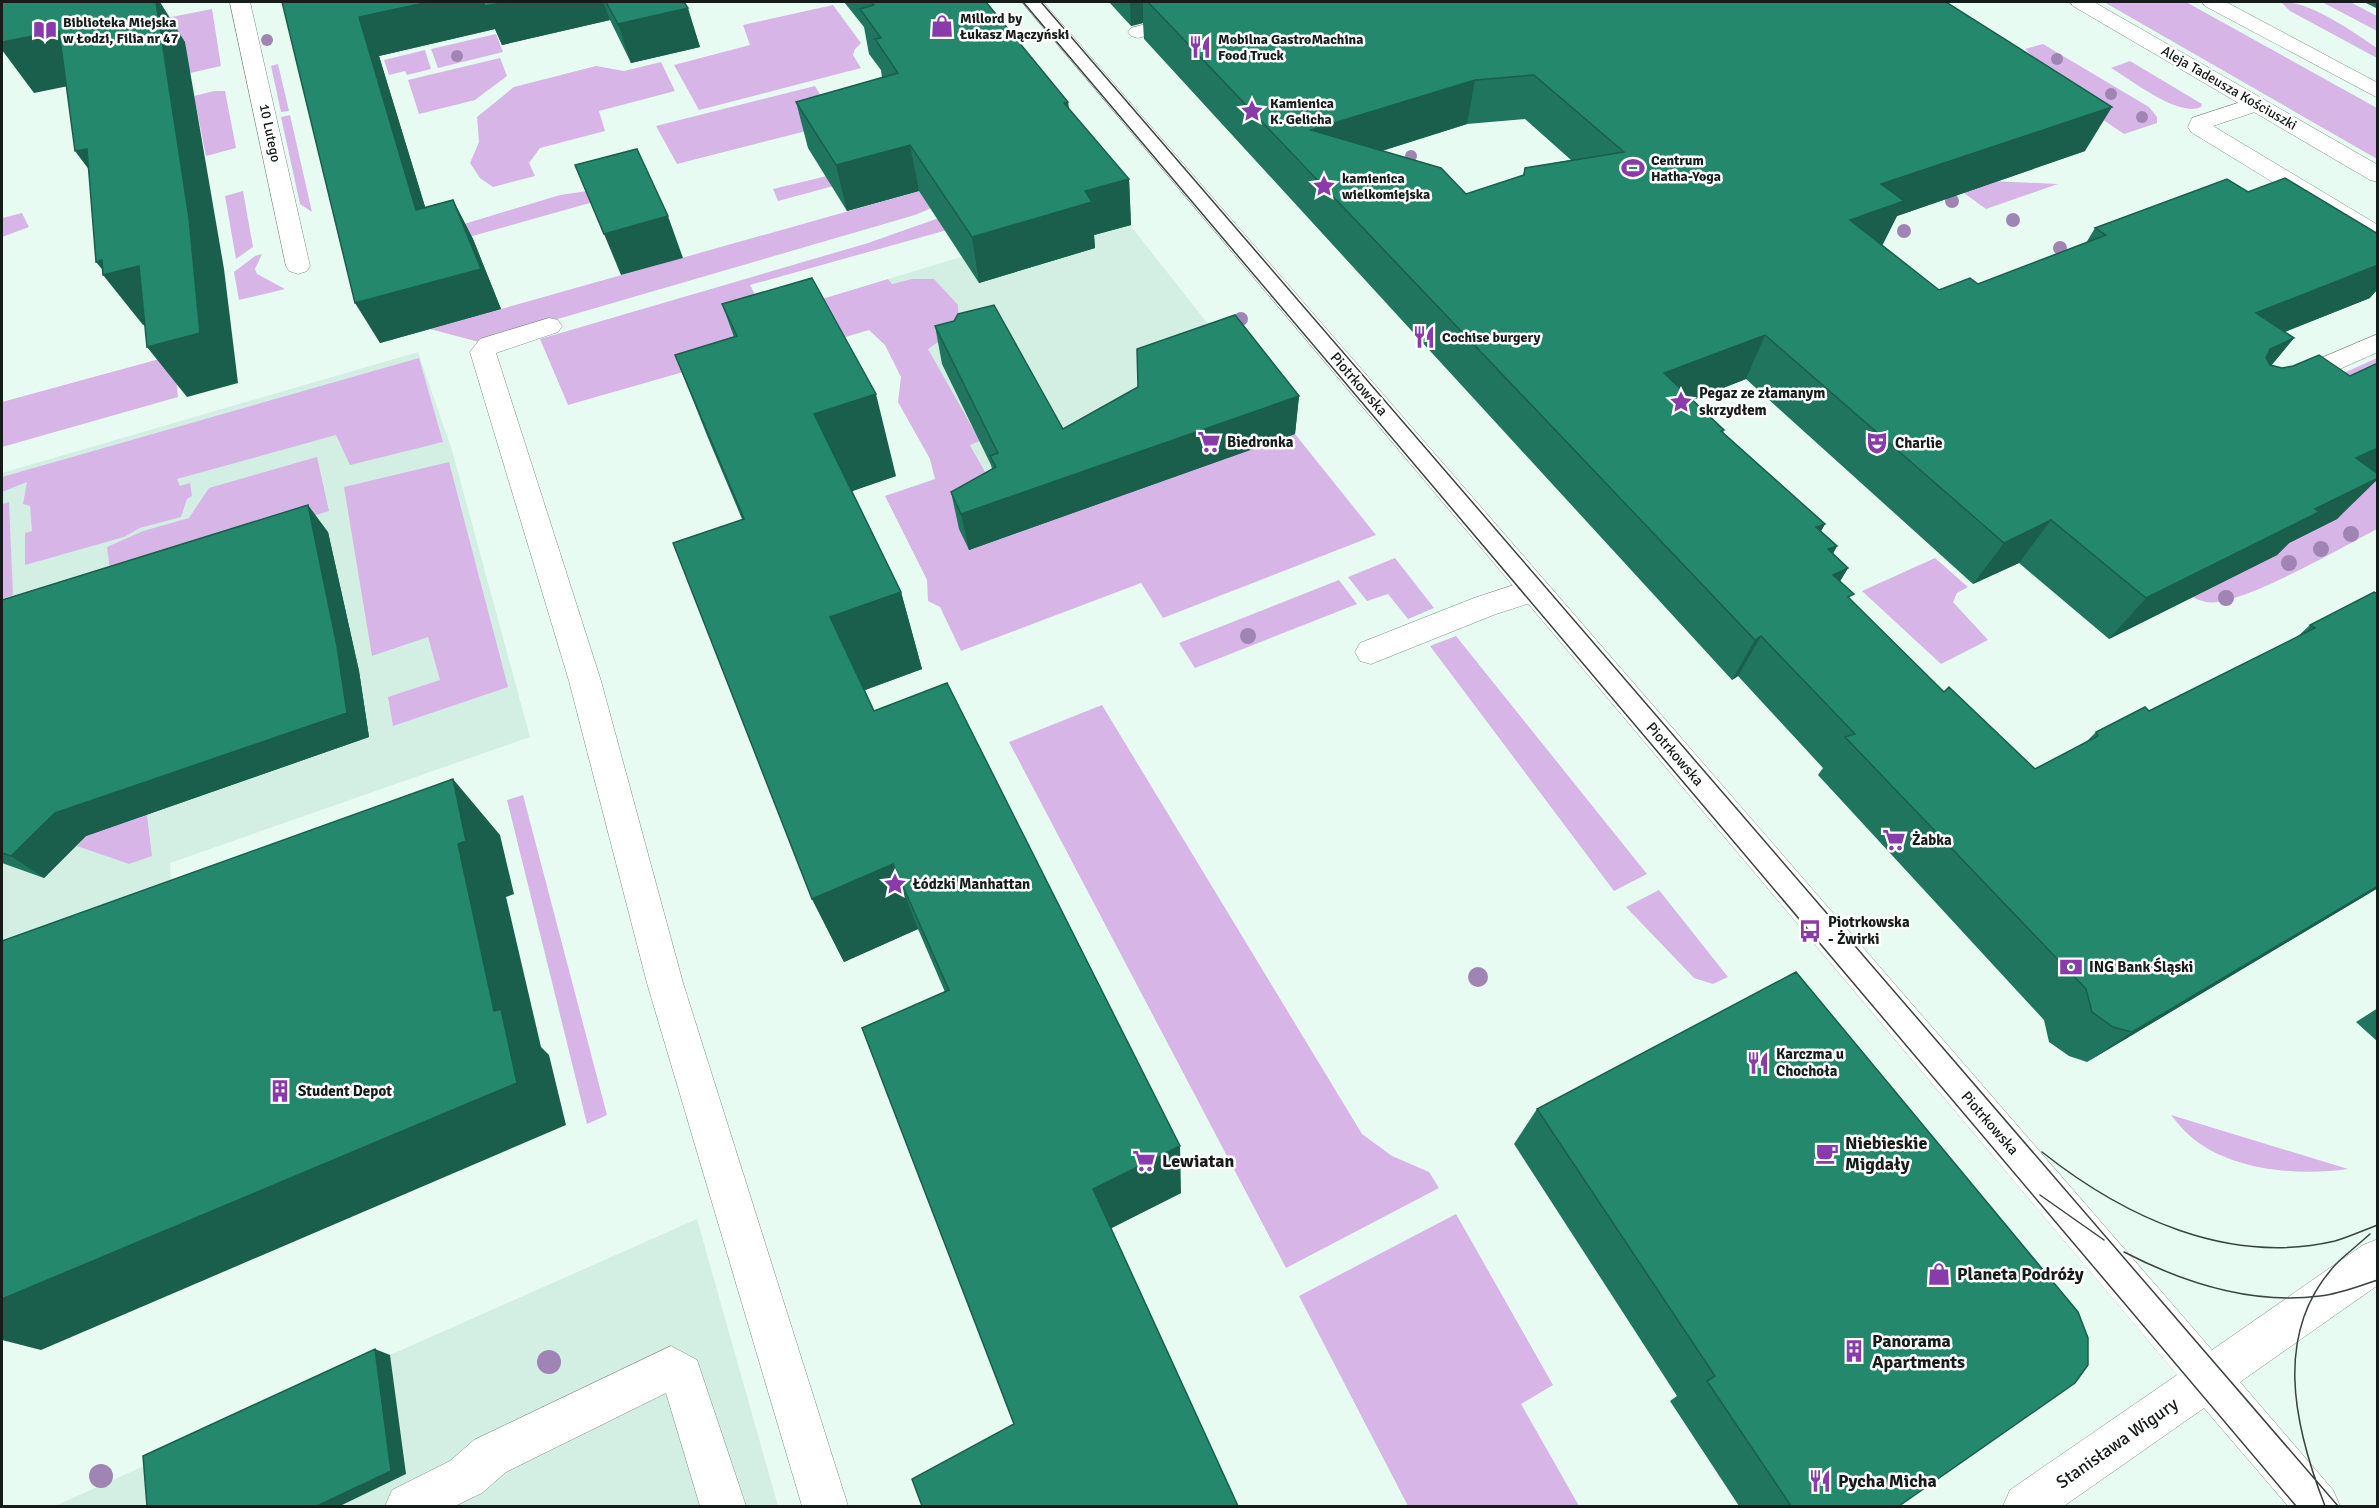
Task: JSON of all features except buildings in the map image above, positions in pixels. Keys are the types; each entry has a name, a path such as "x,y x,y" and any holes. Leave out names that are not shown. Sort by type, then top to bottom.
{"street":[{"name":"10 Lutego","path":"240,2 298,266"},
{"name":"Piotrkowska","path":"1032,2 2317,1506"},
{"path":"1138,32 1254,2"},
{"name":"Aleja Tadeusza Kościuszki","path":"2080,2 2378,174"},
{"path":"2212,2 2378,92"},
{"path":"2256,104 2200,123 2199,127 2378,236"},
{"path":"549,326 489,345 483,352 566,617 638,889 776,1338 825,1506"},
{"path":"2263,392 2378,342"},
{"path":"1371,652 1485,606 1535,590"},
{"name":"Stanisława Wigury","path":"2026,1506 2378,1260"},
{"path":"408,1506 466,1477 490,1456 671,1368 682,1375 723,1506"}],"shaded area":[{"path":"2104,2 2186,2 2377,108 2377,159"},
{"path":"2281,2 2305,7 2331,19 2377,48 2377,58 2290,11"},
{"path":"2322,2 2350,2 2377,16 2377,31"},
{"path":"833,5 861,43 853,55 861,68 699,110 674,65 750,45 743,25"},
{"path":"212,9 221,66 190,73 161,19"},
{"path":"496,34 503,52 438,68 431,49"},
{"path":"2043,44 2149,107 2157,117 2157,123 2124,134 2087,109 2025,49"},
{"path":"425,50 431,69 407,75 405,71 389,75 384,60"},
{"path":"500,58 507,76 475,100 419,114 408,80"},
{"path":"2130,61 2202,104 2201,107 2192,109 2168,102 2111,68"},
{"path":"661,62 675,91 599,111 605,131 540,148 529,163 535,176 493,187 480,178 470,163 479,142 477,117 514,87 596,66 624,71"},
{"path":"278,64 289,111 281,112 271,66"},
{"path":"815,86 825,103 814,129 677,164 656,126"},
{"path":"225,91 236,148 206,156 194,96"},
{"path":"290,115 312,212 300,204 281,117"},
{"path":"1072,148 915,215 479,342 430,329"},
{"path":"889,161 900,168 778,201 773,189"},
{"path":"1924,164 1992,181 2058,184 1986,209"},
{"path":"1072,171 1026,208 750,285 766,316 888,279 892,284 912,279 934,279 958,305 959,328 928,349 980,441 970,445 1019,532 1295,434 1376,535 1163,618 1141,583 961,651 940,607 928,601 927,580 885,496 935,479 930,459 898,402 901,377 885,345 869,330 825,343 687,371 568,405 540,339 868,243"},
{"path":"635,184 636,190 369,265 454,227 560,195"},
{"path":"243,191 253,247 236,259 225,196"},
{"path":"1118,210 1295,434 1019,532 970,444 979,441 888,279"},
{"path":"22,213 29,227 2,237 2,218"},
{"path":"262,254 255,269 257,274 285,289 239,300 234,272 255,256"},
{"path":"418,352 452,450 530,737 170,863 171,884 2,944 2,473"},
{"path":"174,355 178,397 2,447 2,402"},
{"path":"419,358 443,442 350,465 336,435 177,479 180,486 190,483 192,496 187,499 181,517 140,528 124,537 25,565 25,533 32,531 30,506 23,504 27,482 2,492 2,477"},
{"path":"2377,358 2377,389 2258,528 2377,471 2377,529 2291,574 2242,596 2206,602 2192,597 2161,456"},
{"path":"317,457 329,511 111,578 107,547 143,531 189,518 209,488"},
{"path":"449,462 508,687 393,726 388,697 440,680 428,637 372,656 344,487"},
{"path":"9,502 13,595 2,599 2,504"},
{"path":"1395,558 1434,608 1408,619 1388,594 1367,601 1348,577"},
{"path":"1935,558 1968,587 1957,593 1953,602 1988,640 1941,664 1862,591"},
{"path":"1339,580 1357,604 1195,668 1179,643"},
{"path":"1456,636 1647,874 1614,891 1430,646"},
{"path":"1102,705 1362,1134 1392,1156 1429,1172 1439,1188 1286,1268 1009,742"},
{"path":"142,775 152,856 129,864 77,846"},
{"path":"523,795 607,1115 587,1124 507,800"},
{"path":"1659,890 1728,977 1713,984 1694,978 1626,907"},
{"path":"2171,1115 2348,1169 2287,1171 2244,1164 2206,1148 2187,1134"},
{"path":"1456,1214 1553,1385 1521,1404 1579,1506 1408,1506 1299,1296"},
{"path":"697,1219 778,1506 55,1506 390,1355"}],"tram line":[{"path":"1023,2 2296,1506"},
{"path":"1041,2 2316,1480"},
{"path":"2042,1152 2107,1197 2179,1230 2217,1241 2256,1247 2295,1247 2335,1241 2378,1225"},
{"path":"2040,1195 2104,1240"},
{"path":"2314,1296 2339,1261 2370,1234"},
{"path":"2124,1252 2170,1273 2219,1289 2269,1297 2314,1296"},
{"path":"2314,1296 2349,1290 2378,1280"},
{"path":"2314,1296 2304,1317 2297,1348 2295,1379 2298,1412 2316,1480"},
{"path":"2316,1480 2338,1506"},
{"path":"2316,1480 2325,1506"}],"place":[{"name":"Millord by Łukasz Mączyński","path":"942,26"},
{"name":"Biblioteka Miejska w Łodzi, Filia nr 47","path":"45,30"},
{"name":"Mobilna GastroMachina Food Truck","path":"1200,47"},
{"name":"Kamienica K. Gelicha","path":"1252,111"},
{"name":"Centrum Hatha-Yoga","path":"1633,168"},
{"name":"kamienica wielkomiejska","path":"1324,186"},
{"name":"Cochise burgery","path":"1424,337"},
{"name":"Pegaz ze złamanym skrzydłem","path":"1681,402"},
{"name":"Biedronka","path":"1209,442"},
{"name":"Charlie","path":"1877,443"},
{"name":"Żabka","path":"1894,840"},
{"name":"Łódzki Manhattan","path":"895,884"},
{"name":"Piotrkowska - Żwirki","path":"1810,931"},
{"name":"ING Bank Śląski","path":"2071,967"},
{"name":"Karczma u Chochoła","path":"1758,1063"},
{"name":"Student Depot","path":"280,1091"},
{"name":"Niebieskie Migdały","path":"1827,1153"},
{"name":"Lewiatan","path":"1144,1161"},
{"name":"Planeta Podróży","path":"1939,1274"},
{"name":"Panorama Apartments","path":"1854,1351"},
{"name":"Pycha Micha","path":"1820,1481"}]}
